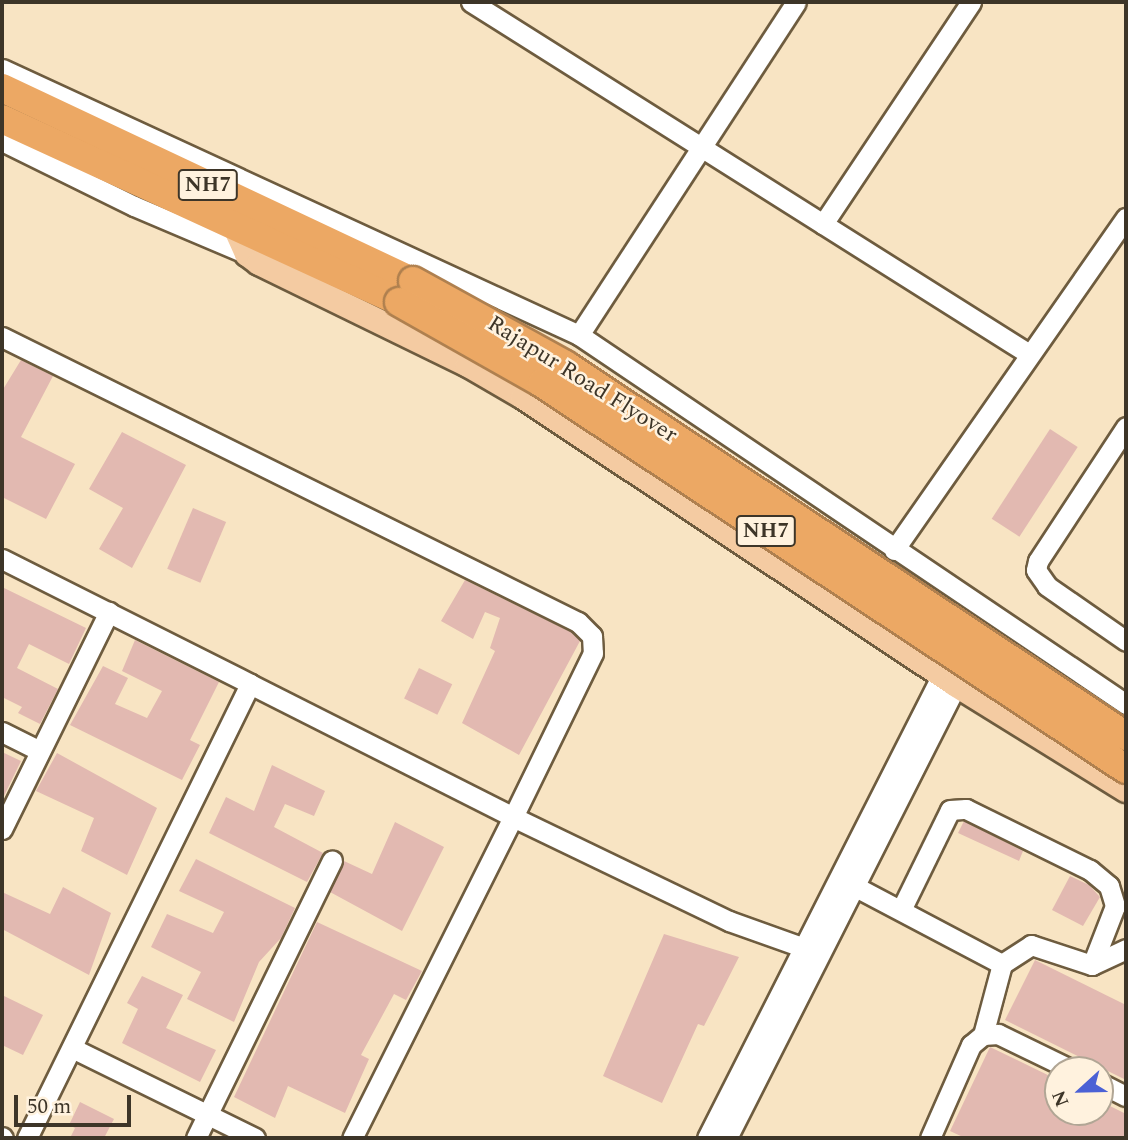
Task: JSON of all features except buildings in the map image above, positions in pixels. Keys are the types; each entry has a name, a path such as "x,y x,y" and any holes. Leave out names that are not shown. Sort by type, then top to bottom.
{"highway":[{"name":"Rajapur Road Flyover","path":"2,88 406,292 565,365 1126,736"},
{"name":"NH7","path":"2,119 234,227"},
{"name":"Rajapur Road Flyover","path":"234,227 406,292 1126,769"}],"main road":[{"path":"234,227 247,254 523,397 1126,790"}],"street":[{"path":"471,2 1029,354"},
{"path":"579,335 699,146 796,2"},
{"path":"823,224 971,2"},
{"path":"2,69 579,335 1126,704"},
{"path":"2,141 134,206 247,254"},
{"path":"894,550 1126,218"},
{"path":"2,337 578,622 592,636 593,653 352,1138"},
{"path":"1123,440 1038,561 1037,570 1047,586 1126,641"},
{"path":"2,559 513,817 729,921 802,947"},
{"path":"2,829 109,612"},
{"path":"708,1138 802,947 987,612"},
{"path":"727,1138 852,885 951,675"},
{"path":"27,1138 250,684"},
{"path":"2,733 40,751"},
{"path":"901,911 950,810 966,809 1090,870 1109,886 1115,906 1092,965"},
{"path":"196,1138 332,861"},
{"path":"852,885 1002,964"},
{"path":"930,1138 971,1045 983,1035 1002,964 1031,945 1092,965 1126,949"},
{"path":"983,1035 998,1034 1044,1056"},
{"path":"72,1048 255,1138"}]}
